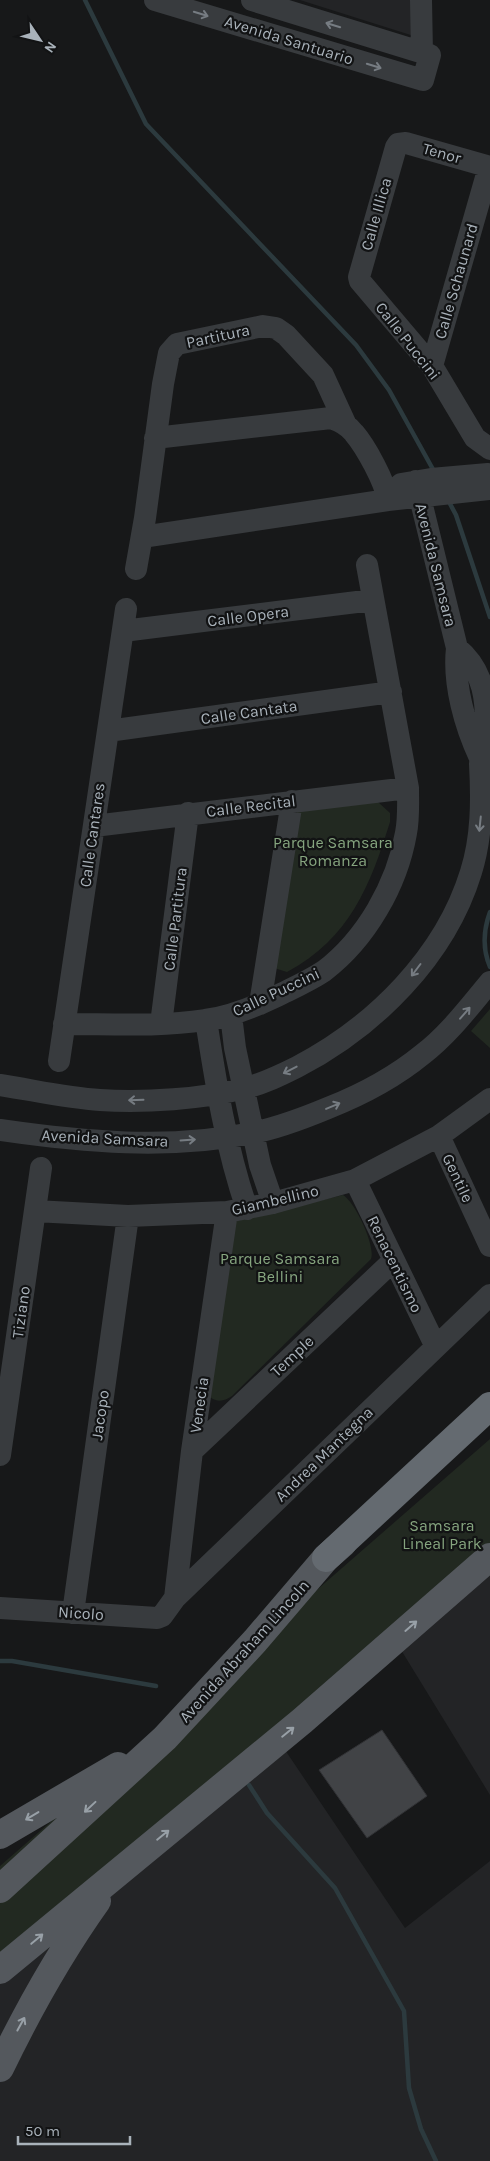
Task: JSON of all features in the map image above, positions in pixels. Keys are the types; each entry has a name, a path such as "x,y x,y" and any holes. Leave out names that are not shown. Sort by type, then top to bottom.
{"highway":[{"path":"326,1558 490,1406"}],"main road":[{"name":"Avenida Abraham Lincoln","path":"0,1890 165,1738 255,1641 326,1558 490,1416"},
{"path":"0,1970 302,1721 490,1557"},
{"path":"0,1835 165,1738"},
{"path":"0,2068 19,2028 81,1923 117,1873"}],"street":[{"name":"Avenida Santuario","path":"155,0 423,80 426,54 291,6 252,0"},
{"path":"421,0 426,54"},
{"name":"Tenor","path":"396,147 398,144 406,143 489,167"},
{"name":"Calle Illica","path":"360,281 359,274 396,147"},
{"name":"Calle Schaunard","path":"432,366 489,167"},
{"name":"Calle Puccini","path":"360,281 432,366 475,438 490,449"},
{"name":"Partitura","path":"136,569 155,438 172,349 178,344 263,326 276,328 286,335 323,375 346,425"},
{"path":"155,438 331,418 346,425 355,433 387,493"},
{"path":"142,537 387,493 489,481"},
{"name":"Avenida Samsara","path":"0,1085 102,1100 157,1099 244,1089 284,1074 346,1037 394,997 424,960 453,914 472,872 481,821 483,691 480,678 467,656 457,648 425,488"},
{"name":"Calle Puccini","path":"64,1024 161,1024 206,1020 231,1015 260,1004 306,982 330,965 356,939 376,911 389,888 406,834 408,788 367,565"},
{"name":"Calle Opera","path":"122,631 373,600"},
{"name":"Calle Cantares","path":"59,1061 126,609"},
{"name":"Calle Cantata","path":"108,731 391,692"},
{"name":"Calle Recital","path":"94,826 188,813 408,788"},
{"path":"260,1004 292,801"},
{"name":"Calle Partitura","path":"161,1024 188,813"},
{"name":"Avenida Samsara","path":"0,1130 59,1139 151,1143 254,1133 335,1106 364,1092 394,1074 422,1055 438,1041 490,982"},
{"path":"231,1015 261,1170 273,1203"},
{"path":"206,1020 226,1137 235,1175 237,1210"},
{"name":"Giambellino","path":"35,1211 128,1216 237,1210 273,1203 355,1180 439,1136 490,1098"},
{"name":"Gentile","path":"439,1136 490,1246"},
{"name":"Tiziano","path":"0,1455 41,1168"},
{"name":"Renacentismo","path":"355,1180 436,1347"},
{"name":"Venecia","path":"169,1607 192,1451 237,1210"},
{"name":"Jacopo","path":"73,1613 128,1216"},
{"name":"Temple","path":"192,1451 393,1261"},
{"name":"Andrea Mantegna","path":"169,1607 490,1296"},
{"name":"Nicolo","path":"0,1608 157,1618 169,1607"}],"shaded area":[{"path":"300,0 419,0 417,37"},
{"path":"490,1565 490,1795 398,1645"},
{"path":"279,1741 405,1928 490,1861 490,2161 0,2161 0,1980"}],"green space":[{"name":"Parque Samsara Romanza","path":"378,802 390,813 390,822 374,868 355,908 327,943 309,958 287,972 274,968 297,811"},
{"path":"490,1009 490,1048 471,1031"},
{"name":"Parque Samsara Bellini","path":"343,1195 353,1206 368,1235 372,1253 371,1259 232,1396 221,1401 210,1397 233,1222"},
{"name":"Samsara Lineal Park","path":"490,1439 490,1546 0,1962 0,1866"}],"building":[{"path":"382,1730 427,1796 367,1838 319,1770"}],"waterway":[{"path":"85,0 146,124 356,345 389,390 435,473"},
{"path":"448,500 456,515 490,617"},
{"path":"490,912 484,939 490,967"},
{"path":"0,1661 12,1661 156,1686"},
{"path":"249,1785 267,1813 335,1888 404,2011 409,2088 421,2129 436,2161"}]}
